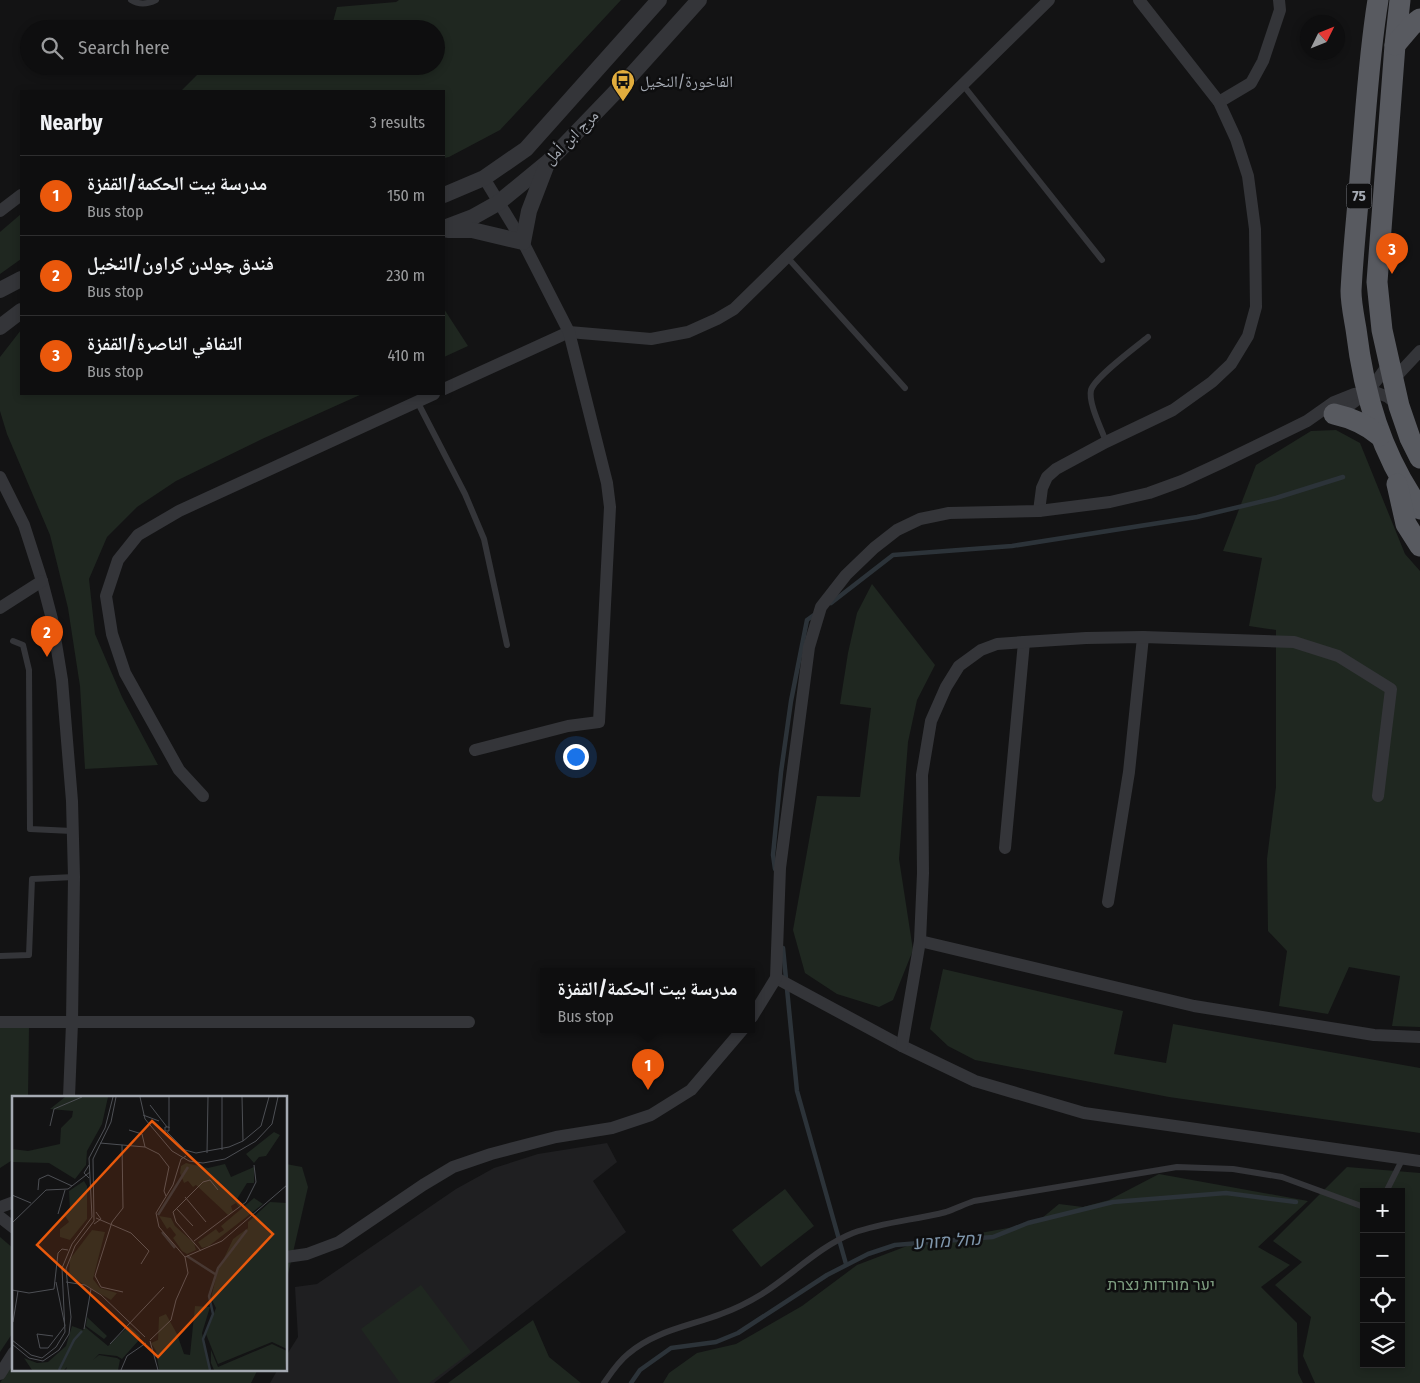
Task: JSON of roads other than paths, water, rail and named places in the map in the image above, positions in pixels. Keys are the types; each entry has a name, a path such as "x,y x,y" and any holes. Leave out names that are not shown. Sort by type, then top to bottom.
{"highway":[{"name":"75","path":"1378,0 1371,46 1351,293 1358,344 1420,458"},
{"name":"75","path":"1400,0 1377,282 1382,330 1384,391 1380,436 1403,485 1420,509"},
{"path":"1395,45 1412,25 1420,19"},
{"path":"1334,414 1358,421 1368,426 1380,436"},
{"path":"1393,464 1406,524 1420,546"}],"street":[{"name":"مرج ابن أمل","path":"445,195 484,178 526,150 659,0"},
{"name":"مرج ابن أمل","path":"445,228 473,217 498,203 548,162 626,81 699,0"},
{"path":"445,389 569,332 651,338 688,332 734,309 1049,0"},
{"path":"1038,511 1042,488 1047,477 1056,469 1106,442 1173,410 1212,382 1231,364 1248,336 1256,307 1255,229 1248,176 1236,139 1219,102 1139,0"},
{"path":"1219,102 1251,83 1263,61 1280,10 1278,0"},
{"path":"523,242 530,211 548,162"},
{"path":"475,750 568,726 599,722 610,507 607,483 569,332 523,242 484,178"},
{"path":"0,211 20,196"},
{"path":"445,228 472,230 523,242"},
{"path":"0,290 20,280"},
{"path":"0,327 20,312"},
{"path":"1307,421 1334,414 1356,402 1384,391 1420,351"},
{"path":"755,1012 776,978 780,868 809,647 822,607 846,575 874,548 897,530 920,519 949,513 1038,511 1110,502 1149,493 1182,481 1307,421 1344,397 1384,391"},
{"path":"203,796 179,770 125,673 112,634 106,596 118,560 138,536 179,511 432,395"},
{"path":"0,477 24,525 42,581 52,618 62,680 74,877 69,1096"},
{"path":"0,608 42,581"},
{"path":"902,1046 920,941 923,873 922,774 931,721 946,686 959,666 981,650 997,644 1143,637 1294,642 1338,656 1391,689 1378,796"},
{"path":"1108,902 1129,772 1143,637"},
{"path":"1005,848 1024,642"},
{"path":"920,941 1194,1006 1374,1035 1420,1037"},
{"path":"776,978 902,1046 975,1081 1084,1113 1420,1161"},
{"path":"0,1022 72,1024 469,1022"},
{"path":"288,1257 307,1254 339,1242 453,1167 491,1154 556,1137 612,1128 651,1115 691,1090 741,1033"},
{"path":"0,1207 12,1203"},
{"path":"0,1217 12,1226"},
{"path":"0,1374 12,1355"}],"lane":[{"path":"131,0 132,2 148,4 156,0"},
{"path":"963,85 1102,260"},
{"path":"787,257 905,388"},
{"path":"1106,442 1093,407 1091,391 1098,379 1148,337"},
{"path":"417,401 465,494 484,539 507,644"},
{"path":"13,641 23,645 29,670 30,829 72,830"},
{"path":"0,956 29,955 32,879 74,877"},
{"path":"1388,1188 1403,1158"},
{"path":"604,1383 627,1354 638,1347 676,1328 721,1314 741,1305 761,1294 851,1234 884,1224 946,1212 974,1201 1177,1167 1234,1169 1282,1177 1360,1206"}],"waterway":[{"path":"831,603 893,555 1012,546 1197,517 1276,498 1343,477"},
{"path":"775,869 773,855 781,772 791,701 807,620 814,615"},
{"path":"783,948 797,1091 846,1264"},
{"name":"נחל מזרע","path":"631,1383 640,1370 671,1348 716,1342 738,1333 827,1275 868,1254 895,1245 993,1237 1028,1223 1113,1202 1226,1193 1296,1202"}],"place":[{"name":"الفاخورة/النخيل","path":"623,102"},
{"name":"التفافي الناصرة/القفزة","path":"1392,274"},
{"name":"فندق چولدن كراون/النخيل","path":"47,657"},
{"name":"مدرسة بيت الحكمة/القفزة","path":"648,1090"}],"park label":[{"name":"יער מורדות נצרת","path":"1161,1284"}]}
